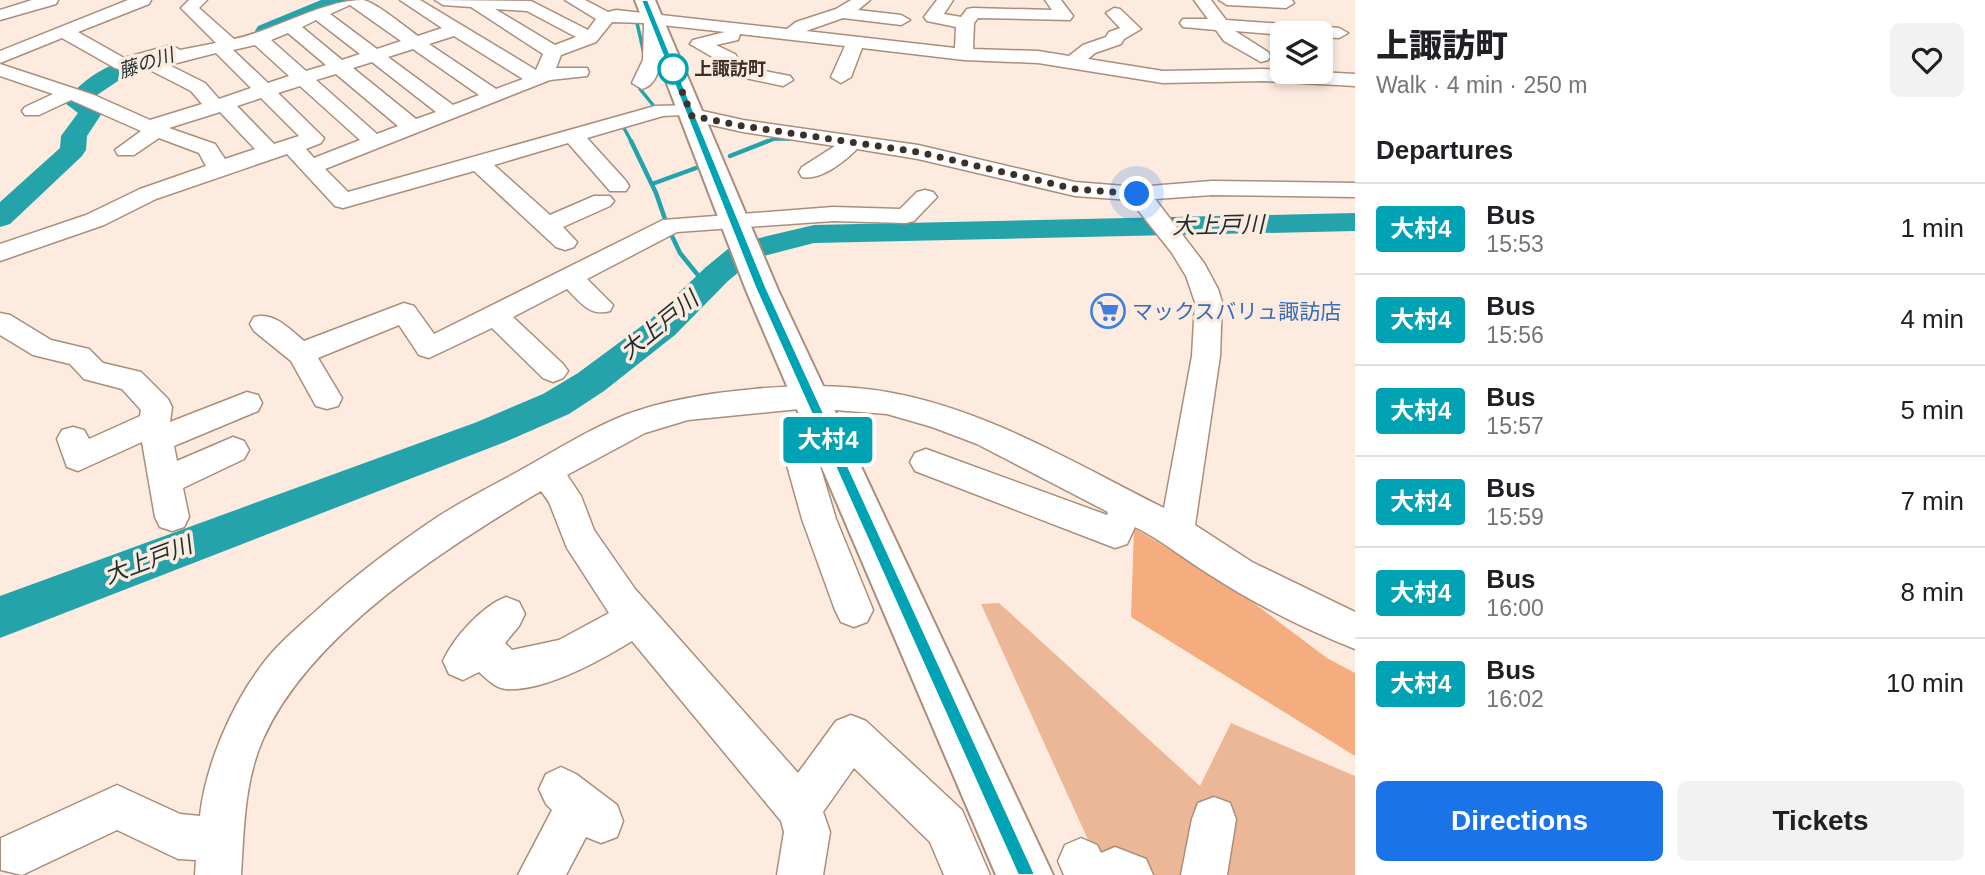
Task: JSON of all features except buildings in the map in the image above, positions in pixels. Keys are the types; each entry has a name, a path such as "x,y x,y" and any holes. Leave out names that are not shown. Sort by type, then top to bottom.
{"main road":[{"path":"649,6 761,287 1025,875"}],"street":[{"path":"0,15 50,0"},
{"path":"103,16 118,0"},
{"path":"0,57 143,0"},
{"path":"0,253 95,220 148,194 313,138 190,8 199,0"},
{"path":"64,32 122,64 224,43 260,39 348,0"},
{"path":"354,0 493,96"},
{"path":"408,0 541,78"},
{"path":"443,0 531,6 555,0"},
{"path":"573,0 613,11 649,6 672,20 798,37 852,50 1074,62 1163,77 1264,75 1355,80"},
{"path":"798,37 862,0"},
{"path":"945,0 933,17 965,23"},
{"path":"964,54 965,23 973,13 1007,7 1063,16 1053,0"},
{"path":"1202,0 1230,37 1261,56"},
{"path":"1227,0 1286,3"},
{"path":"475,4 553,52"},
{"path":"531,6 590,38"},
{"path":"642,83 652,60 649,6"},
{"path":"541,78 553,52 590,38 613,11"},
{"path":"761,11 798,37"},
{"path":"842,13 901,20"},
{"path":"1074,62 1089,49 1115,40 1115,36 1132,29 1114,13"},
{"path":"319,14 451,113"},
{"path":"1189,23 1339,33"},
{"path":"290,26 412,127"},
{"path":"0,29 29,45"},
{"path":"126,150 154,129 338,66 457,29"},
{"path":"755,31 699,44 728,58 738,71 783,80"},
{"path":"260,39 374,142"},
{"path":"224,43 153,64 198,87 269,151"},
{"path":"841,77 852,50"},
{"path":"1227,56 1270,56"},
{"path":"1113,70 1160,59"},
{"path":"1333,61 1355,63"},
{"path":"0,70 207,149 219,168"},
{"path":"312,166 541,78 580,72"},
{"path":"32,111 76,97"},
{"path":"292,147 343,201 662,110 691,112 743,126 918,152 1145,203 1212,188 1355,190"},
{"path":"547,225 610,193 574,137"},
{"path":"810,172 848,147 850,141"},
{"path":"479,163 529,196 547,225 565,242"},
{"path":"301,354 404,312 429,348 672,226 737,224 833,214 906,216 925,197"},
{"path":"1145,203 1187,254 1206,291 1209,323 1186,486 1176,531"},
{"path":"569,277 600,305"},
{"path":"495,315 553,371"},
{"path":"0,322 43,348 79,356 94,372 131,380 157,407 156,431 172,517"},
{"path":"264,324 301,354 327,398"},
{"path":"73,439 78,458 247,403"},
{"path":"17,854 117,807 219,858 224,799 244,733 273,682 312,639 403,561 447,528 635,424 688,409 817,416 887,403 939,417 988,435 1176,531 1202,552 1296,603 1355,631"},
{"path":"817,416 799,451 819,519 854,610"},
{"path":"165,481 233,450"},
{"path":"926,462 1023,488 1115,533 1128,507"},
{"path":"546,472 564,496 579,537 636,617 799,808 807,832 800,875"},
{"path":"506,614 471,653 505,670 532,668 573,655 636,617"},
{"path":"799,808 850,736 946,826 967,875"},
{"path":"541,875 581,805"},
{"path":"1204,875 1214,819"},
{"path":"1091,870 1115,870 1130,875"}],"shaded area":[{"path":"1134,528 1235,589 1327,658 1355,673 1355,756 1131,617"},
{"path":"999,603 1200,786 1231,723 1355,776 1355,875 1104,875 981,604"}],"waterway":[{"name":"藤の川","path":"266,31 338,0"},
{"path":"637,23 645,58"},
{"name":"藤の川","path":"0,218 73,150 74,136 92,110 77,103 86,92 119,70 170,53"},
{"path":"639,81 640,89 653,105 653,108 648,110"},
{"path":"624,128 632,142"},
{"path":"763,143 774,139 791,139"},
{"path":"730,156 768,141"},
{"path":"632,142 656,193 665,219"},
{"path":"652,184 696,168"},
{"name":"大上戸川","path":"0,617 491,432 556,404 591,382 663,327 717,274 745,251 814,234 1355,222"},
{"path":"671,234 680,253 706,285"}],"bus line":[{"name":"大村4","path":"645,0 761,287 1025,875"}],"place":[{"name":"上諏訪町","path":"673,69"},
{"name":"マックスバリュ諏訪店","path":"1108,311"}],"route":[{"path":"673,69 692,116 918,152 1075,189 1137,194"}]}
